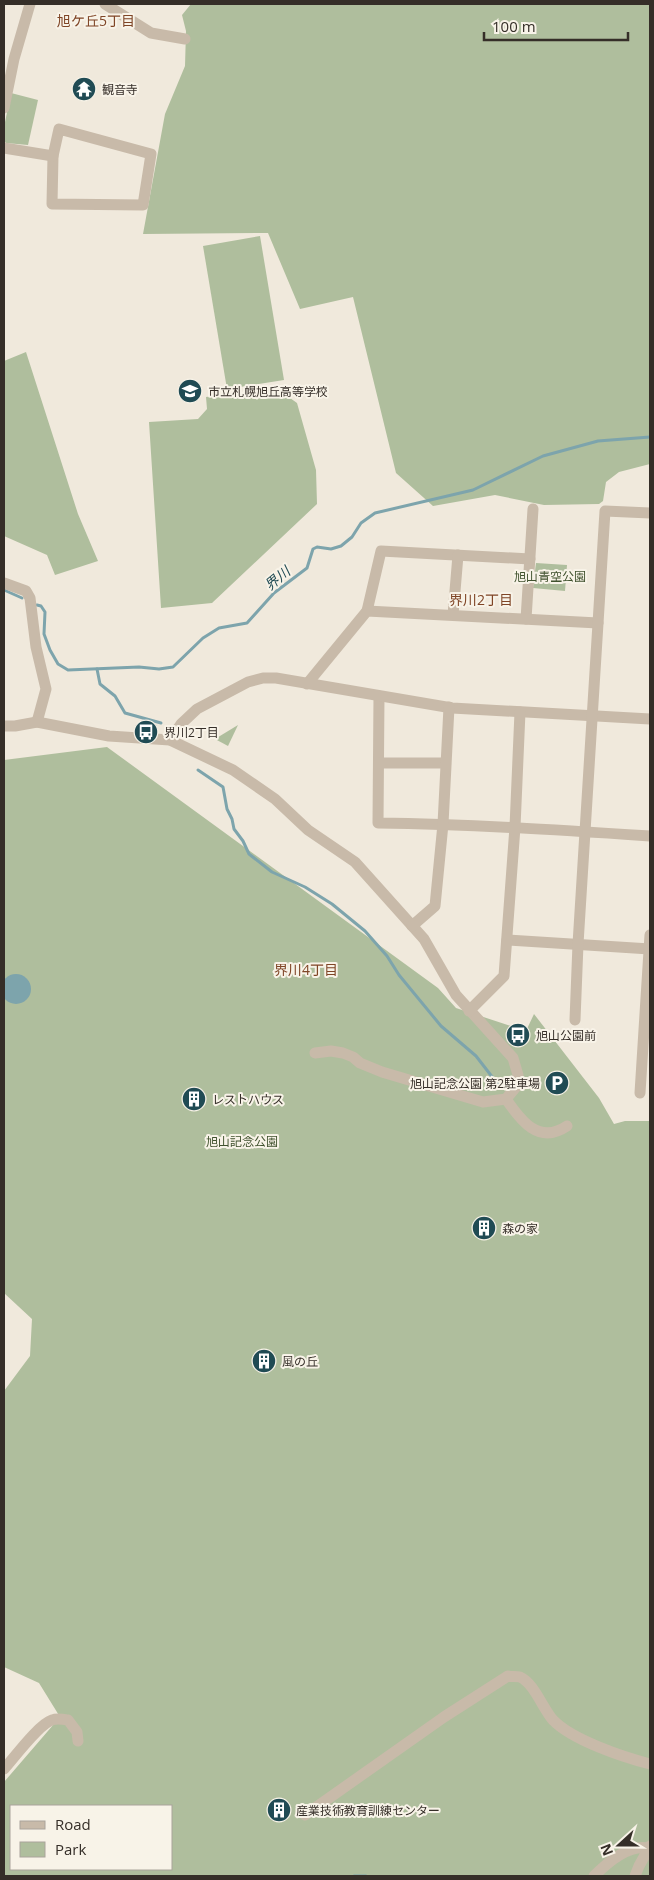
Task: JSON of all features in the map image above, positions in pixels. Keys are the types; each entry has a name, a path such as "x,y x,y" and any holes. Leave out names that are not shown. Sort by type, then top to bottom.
{"street":[{"path":"4,108 9,57 30,4"},
{"path":"105,4 151,33 186,39"},
{"path":"59,129 151,154 143,205 52,204 53,156 59,129"},
{"path":"4,148 53,156"},
{"path":"526,619 533,508"},
{"path":"575,1020 605,511 650,513"},
{"path":"307,684 367,611 381,550 530,559"},
{"path":"453,616 458,555"},
{"path":"4,583 26,591 30,598 36,647 46,689 37,722"},
{"path":"367,611 598,623"},
{"path":"170,740 181,724 197,709 248,682 263,678 449,707 650,719"},
{"path":"379,696 380,763 378,824 515,827 650,836"},
{"path":"412,926 435,906 443,824 449,707"},
{"path":"470,1011 504,976 515,827 520,712"},
{"path":"4,726 37,722 110,736 170,740 233,770 275,799 308,830 355,862 412,926 434,954 456,995 514,1058 518,1075 516,1087 506,1099 483,1102 382,1072 360,1063 353,1057 343,1053 331,1051 316,1053"},
{"path":"380,763 446,763"},
{"path":"640,1093 650,935"},
{"path":"507,940 650,949"},
{"path":"506,1099 524,1123 531,1128 552,1133 558,1132 567,1126"},
{"path":"305,1815 444,1717 508,1676 520,1678 535,1692 552,1719 574,1736 631,1759 650,1764"},
{"path":"4,1769 41,1727 50,1720 68,1720 77,1732 78,1741"},
{"path":"594,1876 619,1855 640,1846 649,1847 635,1876"}],"green space":[{"path":"191,4 650,4 650,464 619,472 606,482 603,501 599,504 544,505 495,495 433,506 396,473 353,297 300,309 268,233 143,234 165,114 185,66 186,31 182,15"},
{"path":"11,93 38,100 28,145 6,143 4,141 4,127"},
{"path":"260,236 284,380 227,389 203,246"},
{"path":"26,352 78,514 98,561 55,575 47,555 4,536 4,361"},
{"path":"276,388 297,403 316,470 317,504 212,603 161,608 149,422 198,419 207,409 206,397"},
{"name":"旭山青空公園","path":"536,563 567,565 565,591 533,588"},
{"path":"238,725 228,746 215,739"},
{"name":"旭山記念公園","path":"107,747 438,988 456,1008 526,1031 534,1014 599,1098 614,1124 625,1121 650,1121 650,1876 4,1876 4,1782 60,1717 39,1683 4,1667 4,1391 30,1356 32,1319 4,1293 4,760"}],"water":[{"path":"16,974 22,975 30,983 30,995 22,1003 16,1004 10,1003 2,995 1,989 2,983 10,975"}],"waterway":[{"name":"界川","path":"37,605 41,606 45,612 44,634 50,650 58,664 68,670 139,667 159,669 173,667 203,638 219,628 247,623 274,593 307,568 313,549 317,547 331,549 341,546 352,537 361,523 375,513 473,490 543,456 598,441 650,437"},
{"name":"界川","path":"4,590 22,598"},
{"path":"97,669 100,684 115,696 125,713 161,723"},
{"path":"198,770 223,787 227,809 234,829 243,841 249,854 272,872 305,887 332,904 365,931 387,956 399,975 441,1026 476,1056 500,1087"},
{"path":"354,1876 366,1876"}],"place":[{"name":"観音寺","path":"84,89"},
{"name":"市立札幌旭丘高等学校","path":"190,391"},
{"name":"界川2丁目","path":"146,732"},
{"name":"旭山公園前","path":"518,1035"},
{"name":"旭山記念公園 第2駐車場","path":"557,1083"},
{"name":"レストハウス","path":"194,1099"},
{"name":"森の家","path":"484,1228"},
{"name":"風の丘","path":"264,1361"},
{"name":"産業技術教育訓練センター","path":"279,1810"}],"district":[{"name":"旭ケ丘5丁目","path":"96,20"},
{"name":"界川2丁目","path":"481,599"},
{"name":"界川4丁目","path":"306,969"}]}
